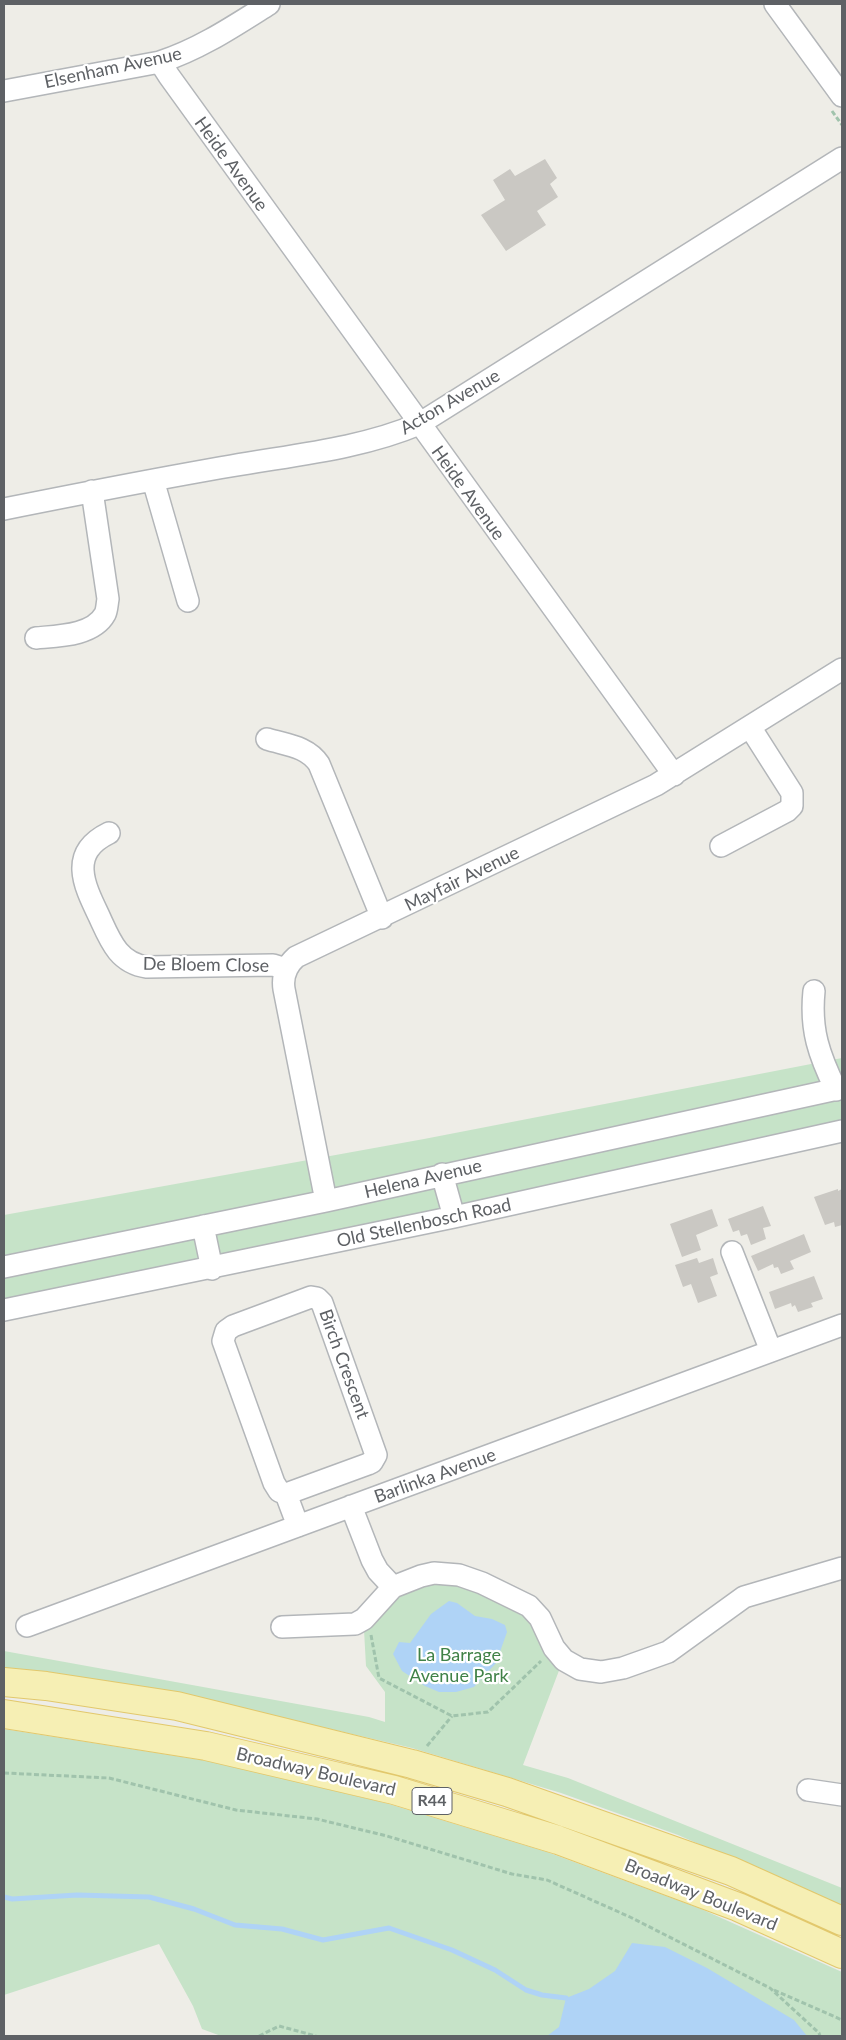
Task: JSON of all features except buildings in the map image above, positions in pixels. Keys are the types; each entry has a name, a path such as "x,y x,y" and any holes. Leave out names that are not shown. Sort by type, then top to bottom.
{"main road":[{"name":"Broadway Boulevard","path":"4,1682 46,1686 177,1706 412,1764 507,1792 722,1868 842,1921"},
{"name":"Broadway Boulevard","path":"4,1714 206,1746 394,1790 450,1806 558,1840 729,1904 842,1954"}],"street":[{"name":"Elsenham Avenue","path":"4,91 160,62 203,46 269,4"},
{"path":"775,4 839,85"},
{"name":"Heide Avenue","path":"160,62 418,424 674,775"},
{"name":"Acton Avenue","path":"4,509 153,480 349,446 400,432 418,424 842,158"},
{"path":"153,480 188,601"},
{"path":"36,638 79,632 100,621 106,613 108,599 92,492"},
{"name":"Mayfair Avenue","path":"286,969 296,957 382,918 650,789 842,669"},
{"path":"721,846 787,811 792,806 792,793 750,727"},
{"path":"267,740 305,750 319,764 382,918"},
{"name":"De Bloem Close","path":"110,833 98,840 88,850 82,873 87,891 111,943 120,956 133,964 147,967 273,966 286,969"},
{"path":"286,969 284,989 326,1201"},
{"path":"814,991 814,1028 820,1057 839,1089"},
{"name":"Helena Avenue","path":"4,1267 326,1201 442,1174 839,1089"},
{"name":"Old Stellenbosch Road","path":"4,1310 454,1218 842,1131"},
{"path":"442,1174 454,1218"},
{"path":"203,1226 212,1268"},
{"path":"732,1252 771,1351"},
{"name":"Birch Crescent","path":"286,1494 368,1464 372,1462 376,1455 324,1306 317,1298 306,1299 233,1326 226,1331 223,1341 274,1484 279,1491 286,1494 298,1526"},
{"name":"Barlinka Avenue","path":"27,1626 842,1325"},
{"path":"351,1506 372,1560 378,1571 392,1587"},
{"path":"282,1627 354,1624 367,1616 392,1587 421,1576 447,1573 471,1578 529,1606 540,1618 554,1648 564,1660 580,1669 601,1672 623,1668 668,1652 744,1597 842,1568"},
{"path":"808,1790 842,1794"}],"path":[{"path":"367,1616 379,1678 452,1716 488,1712 554,1648"},
{"path":"412,1764 452,1716"},
{"path":"4,1772 109,1778 236,1810 317,1819 387,1836 512,1874 547,1880 630,1917 770,1988 842,2020"},
{"path":"770,1988 820,2036"},
{"path":"259,2036 279,2026 316,2036"}],"green space":[{"path":"842,1058 842,1123 187,1263 4,1299 4,1215 424,1139"},
{"name":"La Barrage Avenue Park","path":"445,1582 470,1587 533,1619 560,1668 523,1765 568,1778 842,1888 842,1906 678,1835 561,1793 412,1748 179,1694 4,1668 4,1651 369,1717 385,1722 385,1692 366,1666 364,1630 382,1610 399,1596 418,1587"},
{"path":"4,1729 227,1764 389,1804 547,1852 699,1908 842,1972 842,2036 221,2036 202,2029 193,2006 159,1944 4,1995"}],"water":[{"path":"449,1601 457,1603 475,1616 492,1619 505,1625 507,1632 496,1663 474,1687 456,1692 439,1692 425,1686 402,1671 393,1654 399,1642 410,1643 431,1614"},
{"path":"632,1943 665,1947 707,1968 794,2020 807,2036 547,2036 559,2027 566,1998 589,1989 615,1971"}],"waterway":[{"path":"4,1897 12,1899 77,1895 149,1897 194,1909 235,1925 282,1929 323,1940 389,1928 452,1950 495,1970 526,1990 542,1995 566,1998"}]}
